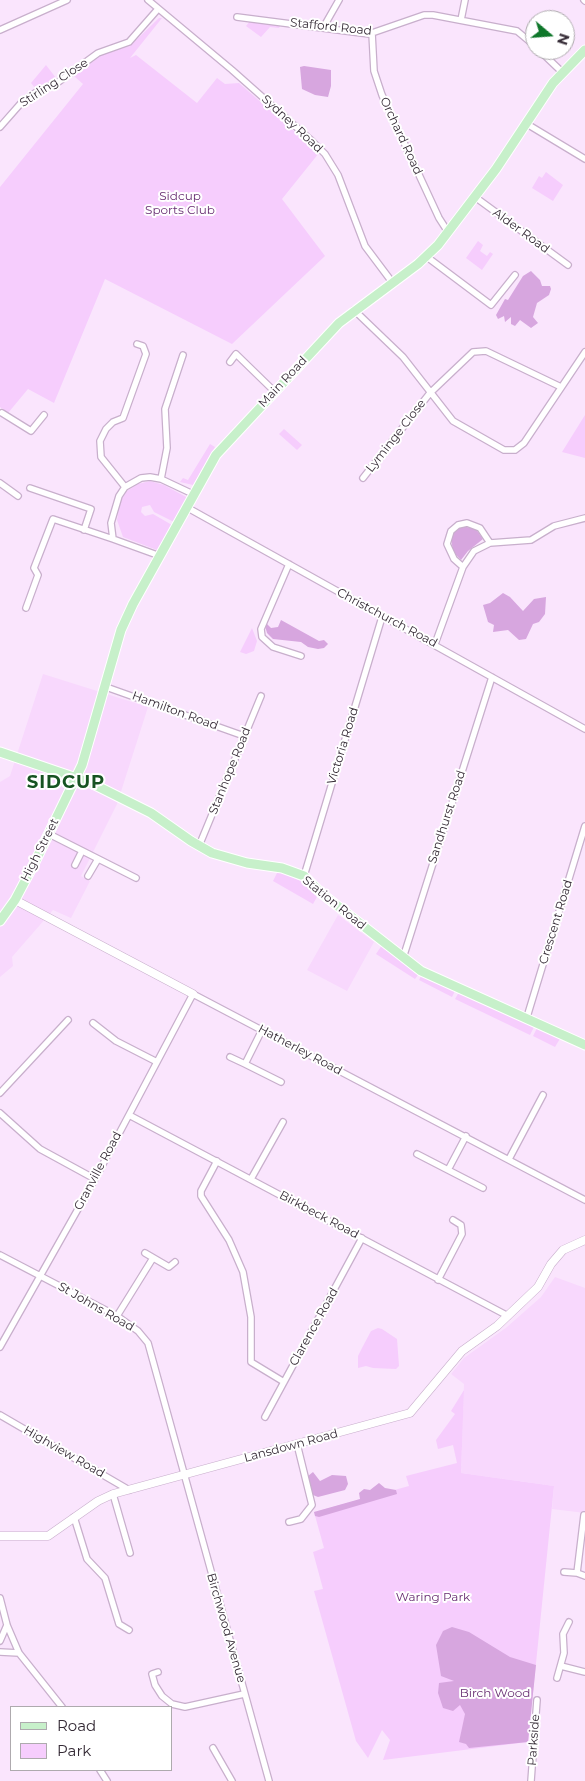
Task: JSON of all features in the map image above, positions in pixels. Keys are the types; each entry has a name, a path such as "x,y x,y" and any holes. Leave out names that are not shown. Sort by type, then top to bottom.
{"main road":[{"name":"Main Road","path":"76,778 96,723 122,630 133,604 218,452 330,331 354,310 427,257 475,197 562,72 585,50"},
{"name":"Station Road","path":"0,752 76,778 151,813 199,846 227,858 282,868 304,876 321,893 421,971 527,1017 585,1045"},
{"name":"High Street","path":"0,921 15,900 76,778"}],"street":[{"path":"0,30 67,0"},
{"name":"Sydney Road","path":"148,0 232,70 312,140 325,154 338,175 365,246 392,282"},
{"path":"323,28 339,0"},
{"path":"461,20 465,0"},
{"name":"Stirling Close","path":"0,127 22,102 35,93 68,76 98,53 129,42 158,9"},
{"name":"Stafford Road","path":"237,17 372,33 428,14 520,33 525,37"},
{"name":"Orchard Road","path":"372,33 374,71 382,95 439,218 448,232"},
{"path":"549,60 562,72"},
{"path":"527,124 585,159"},
{"name":"Alder Road","path":"475,197 568,265"},
{"path":"427,257 490,305 515,275"},
{"path":"354,310 402,357 446,414 460,426 498,448 510,451 524,443 585,352"},
{"path":"125,487 101,458 100,441 110,425 123,418 146,354 143,346 137,344"},
{"name":"Lyminge Close","path":"363,478 430,393 469,354 481,350 561,387"},
{"path":"230,362 236,354 274,391"},
{"path":"161,479 166,448 165,409 183,355"},
{"path":"1,414 30,432 44,415"},
{"path":"113,539 112,523 114,509 119,496 125,487 141,478 161,479 195,495"},
{"path":"0,484 18,496"},
{"path":"30,488 91,509 84,530"},
{"name":"Christchurch Road","path":"188,508 585,729"},
{"path":"435,644 463,567 474,551 490,543 531,540 554,526 585,518"},
{"path":"26,608 38,575 34,568 53,519 160,556"},
{"path":"463,567 454,558 447,544 451,531 458,525 467,523 480,528 490,543"},
{"path":"289,564 261,629 262,637 272,647 301,656"},
{"name":"Victoria Road","path":"304,876 382,617"},
{"name":"Sandhurst Road","path":"403,958 492,676"},
{"name":"Hamilton Road","path":"106,687 244,736"},
{"name":"Stanhope Road","path":"199,846 261,696"},
{"name":"Crescent Road","path":"527,1017 585,826"},
{"path":"49,834 136,878"},
{"path":"75,865 82,851"},
{"path":"88,876 98,859"},
{"name":"Hatherley Road","path":"15,900 585,1200"},
{"name":"Granville Road","path":"0,1347 95,1179 193,994"},
{"path":"0,1093 68,1020"},
{"path":"93,1023 116,1041 157,1062"},
{"path":"245,1064 262,1030"},
{"path":"230,1057 281,1082"},
{"path":"509,1159 543,1095"},
{"path":"0,1113 40,1150 95,1179"},
{"name":"Birkbeck Road","path":"129,1115 508,1316"},
{"path":"251,1179 283,1122"},
{"path":"448,1170 466,1136"},
{"path":"417,1154 483,1188"},
{"path":"217,1161 201,1191 201,1196 229,1240 243,1272 251,1317 251,1362 284,1382"},
{"path":"438,1280 462,1234 461,1225 453,1220"},
{"name":"Clarence Road","path":"265,1417 362,1238"},
{"name":"Lansdown Road","path":"0,1536 48,1536 98,1501 114,1494 410,1413 462,1352 486,1335 538,1287 551,1264 563,1250 585,1240"},
{"path":"145,1253 169,1267 175,1262"},
{"name":"St Johns Road","path":"0,1254 117,1316 138,1331 148,1343 184,1475"},
{"path":"117,1316 153,1258"},
{"name":"Highview Road","path":"0,1415 129,1490"},
{"path":"289,1522 301,1519 312,1505 297,1444"},
{"name":"Birchwood Avenue","path":"184,1475 269,1781"},
{"path":"114,1494 130,1553"},
{"path":"577,1573 584,1515"},
{"path":"74,1517 87,1559 104,1578 119,1624 129,1630"},
{"path":"564,1572 585,1576"},
{"path":"0,1598 7,1625 20,1653 61,1706"},
{"path":"557,1678 564,1654 562,1634 569,1622"},
{"path":"0,1641 7,1625"},
{"path":"0,1652 20,1653"},
{"path":"561,1666 585,1672"},
{"path":"143,1675 155,1673 155,1686 162,1696 172,1704 185,1707 244,1694"},
{"name":"Parkside","path":"531,1781 537,1700"},
{"path":"213,1748 232,1781"}],"shaded area":[{"path":"43,674 148,707 117,804 81,876 90,881 71,918 53,910 12,957 13,966 0,977 0,782 10,776"},
{"path":"338,915 374,942 347,991 307,970"},
{"path":"555,1277 585,1288 585,1513 552,1509 554,1486 461,1473 464,1384 451,1374 464,1358 507,1327 541,1297"}],"green space":[{"name":"Sidcup Sports Club","path":"159,18 162,18 130,58 136,55 197,103 217,78 225,84 239,83 319,153 282,199 325,256 232,344 105,279 54,403 28,389 8,413 0,407 0,187 83,84 74,76 103,54 130,46"},
{"path":"250,21 280,26 279,28 270,27 261,37 246,26"},
{"path":"46,65 56,78 35,88 31,83"},
{"path":"300,67 331,70 331,86 328,97 315,95 302,89"},
{"path":"546,172 563,185 553,201 532,188 539,176 542,178"},
{"path":"478,241 483,245 480,251 487,256 490,252 493,254 482,270 466,258"},
{"path":"531,271 540,280 542,286 550,286 551,289 549,295 537,303 533,317 538,323 531,328 520,320 515,326 511,324 511,317 505,322 504,316 498,319 496,315 505,299 508,300 523,276"},
{"path":"585,415 585,458 562,452"},
{"path":"284,429 302,445 297,450 279,434"},
{"path":"210,444 215,447 193,485 180,482 183,478 188,480"},
{"path":"150,481 164,485 188,498 174,522 154,512 150,505 142,507 141,512 145,516 153,514 172,525 157,550 123,537 117,520 120,502 127,491 138,484"},
{"path":"462,526 476,529 483,539 468,551 461,560 453,552 451,537"},
{"path":"503,593 510,597 523,611 534,599 546,597 545,614 539,622 533,624 526,639 519,640 508,630 493,632 494,625 488,622 483,605 490,603"},
{"path":"281,620 319,641 324,640 328,644 324,648 318,649 308,647 301,642 273,639 267,633 265,626 267,624 271,628 278,627"},
{"path":"252,628 257,641 254,651 246,654 240,652"},
{"path":"278,871 305,883 318,895 313,904 273,881"},
{"path":"382,945 418,975 415,979 376,954"},
{"path":"421,976 455,991 452,997 419,980"},
{"path":"459,992 535,1025 530,1035 455,999"},
{"path":"538,1026 561,1037 555,1047 533,1036"},
{"path":"378,1328 397,1339 399,1366 396,1369 366,1366 358,1368 358,1356 371,1331"},
{"name":"Waring Park","path":"464,1390 461,1473 554,1486 528,1742 383,1760 390,1740 382,1730 368,1758 356,1741 314,1591 323,1589 313,1552 324,1548 314,1512 409,1486 406,1476 457,1463 453,1445 438,1449 436,1440 455,1414 451,1411"},
{"path":"313,1472 320,1481 332,1475 346,1476 348,1484 345,1490 318,1497 313,1495 308,1476"},
{"path":"379,1483 385,1488 396,1490 397,1494 319,1517 315,1516 314,1512 360,1499 359,1493 364,1489 370,1490"},
{"name":"Birch Wood","path":"452,1627 469,1632 510,1657 536,1665 528,1742 469,1748 466,1744 459,1742 465,1714 460,1705 453,1711 443,1708 438,1693 439,1683 454,1681 441,1676 436,1645 443,1631"}],"district":[{"name":"SIDCUP","path":"66,783"}]}
